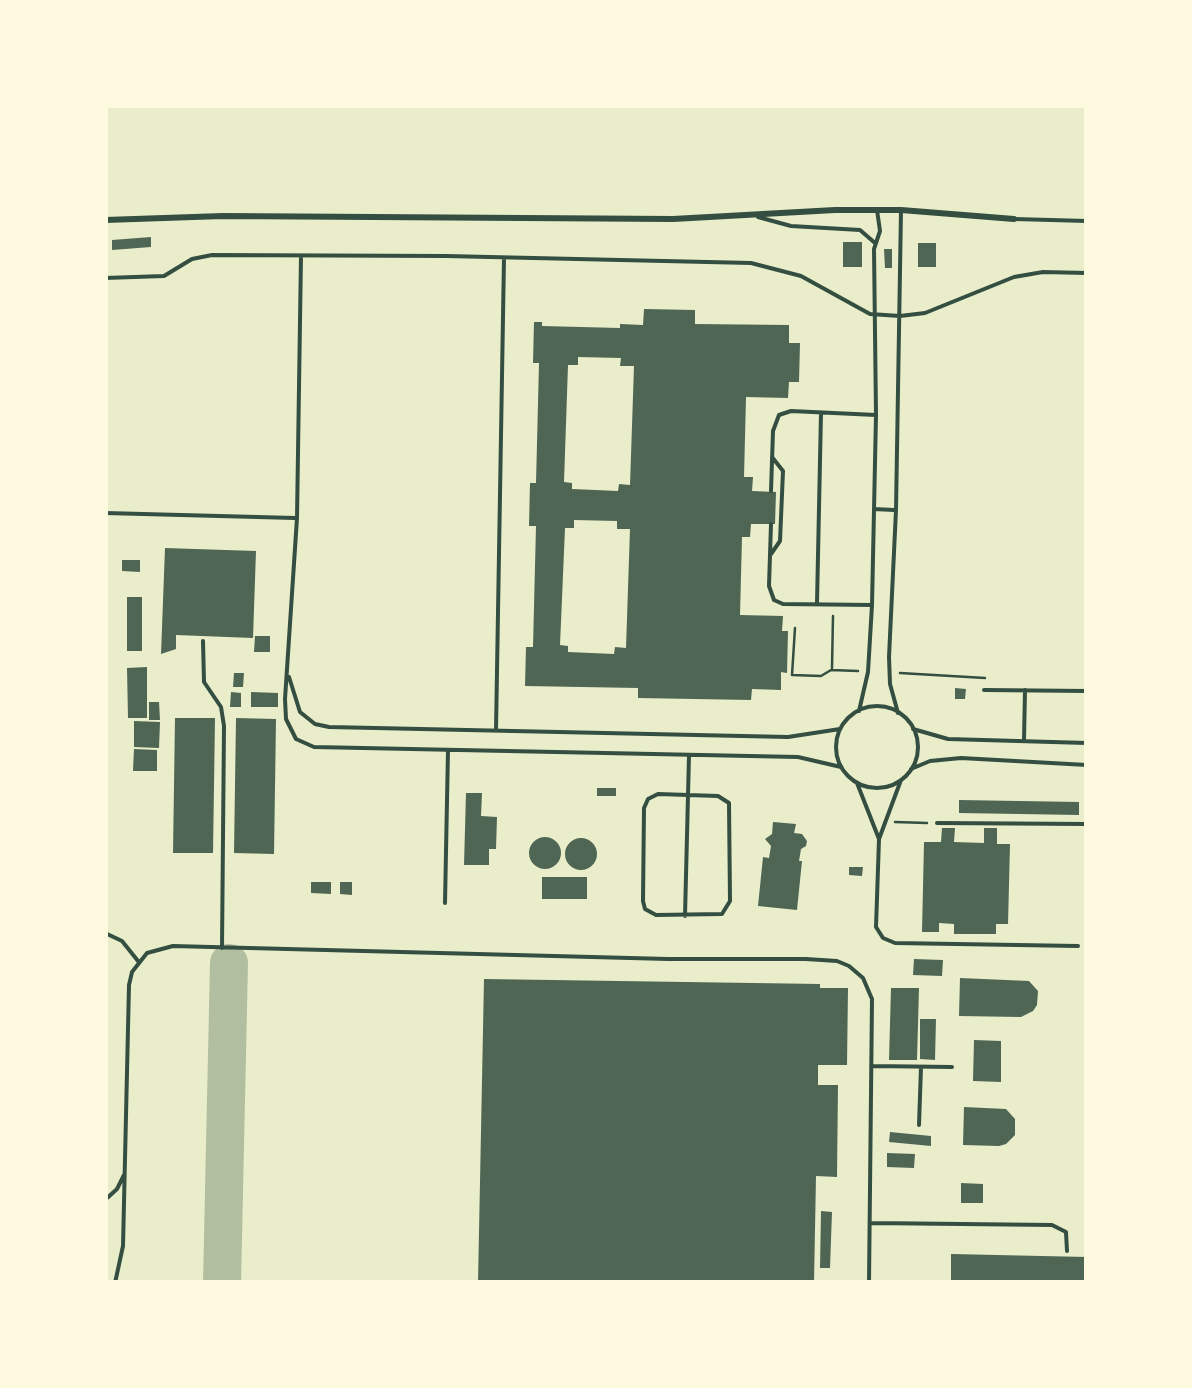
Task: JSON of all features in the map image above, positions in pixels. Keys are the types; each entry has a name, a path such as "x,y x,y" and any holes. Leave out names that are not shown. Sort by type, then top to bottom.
{"street":[{"path":"105,220 223,216 673,219 815,210 901,210 1014,218"}],"lane":[{"path":"859,711 868,672 872,605 875,242 880,231 877,210"},
{"path":"898,713 890,673 901,210"},
{"path":"753,216 791,226 860,230 875,242"},
{"path":"1014,218 1087,221"},
{"path":"105,278 164,276 203,256 764,265 801,276 874,315 900,316 925,313 1014,277 1043,272 1087,273"},
{"path":"301,256 297,518 286,719 291,733 301,743 314,747 798,757 841,767"},
{"path":"496,730 504,258"},
{"path":"817,603 822,413"},
{"path":"771,492 774,426 779,415 876,415"},
{"path":"770,555 780,541 783,471 772,457"},
{"path":"874,509 896,510"},
{"path":"105,513 297,518"},
{"path":"770,524 769,591 774,600 784,604 872,605"},
{"path":"203,641 204,682 221,707 224,726 222,948"},
{"path":"288,672 300,712 322,726 788,737 840,729 859,711 875,706 898,713 913,729 917,745 911,769"},
{"path":"984,690 1087,691"},
{"path":"1024,740 1025,690"},
{"path":"840,729 836,752 841,767 857,784 879,838"},
{"path":"913,729 948,738 1087,742"},
{"path":"445,903 448,750"},
{"path":"685,916 689,755"},
{"path":"1078,946 888,942 876,927 879,838 901,780 911,769 930,761 961,758 1087,765"},
{"path":"857,784 880,788 901,780"},
{"path":"688,795 718,796 729,803 730,901 726,910 716,916 652,914 643,905 644,808 653,796 688,795"},
{"path":"936,823 1087,824"},
{"path":"105,933 122,941 138,961"},
{"path":"114,1283 124,1246 129,985 138,961 158,948 837,961 856,970 870,992 869,1283"},
{"path":"872,1066 952,1068"},
{"path":"920,1125 921,1067"},
{"path":"105,1200 117,1189 126,1166"},
{"path":"871,1223 1052,1225 1066,1232 1067,1251"}],"path":[{"path":"832,670 834,604"},
{"path":"795,628 792,675 820,676 832,670 868,672"},
{"path":"890,673 985,677 984,690"},
{"path":"884,822 936,823"}],"building":[{"path":"151,237 151,247 112,250 112,240"},
{"path":"843,242 862,242 862,267 843,267"},
{"path":"918,243 936,243 936,267 918,267"},
{"path":"884,249 892,249 892,268 885,268"},
{"path":"644,309 695,310 695,324 789,325 789,343 800,343 799,382 789,382 788,398 746,397 744,477 753,477 752,491 776,492 775,524 751,524 750,537 742,537 740,615 783,616 782,631 788,631 787,673 781,672 781,690 752,689 751,700 638,698 638,688 525,686 526,647 533,647 536,526 529,526 530,483 536,483 539,363 533,363 534,322 542,322 542,326 643,325","holes":["578,357 621,358 620,366 634,366 630,485 619,484 618,491 572,489 572,483 564,482 568,365 578,365","574,520 617,521 617,529 630,529 626,648 615,647 614,654 568,652 568,646 560,645 565,528 574,528"]},
{"path":"165,548 256,551 253,638 176,635 176,649 161,654"},
{"path":"122,560 140,560 140,572 122,571"},
{"path":"127,597 142,597 142,651 127,651"},
{"path":"255,636 270,636 270,652 254,652"},
{"path":"147,667 147,718 128,718 127,668"},
{"path":"234,673 244,673 243,687 233,687"},
{"path":"955,688 966,689 965,699 955,699"},
{"path":"231,692 241,693 241,707 230,707"},
{"path":"251,692 278,693 278,707 251,707"},
{"path":"149,702 159,702 160,720 149,720"},
{"path":"175,718 215,718 213,853 173,853"},
{"path":"236,718 276,719 274,854 234,853"},
{"path":"134,721 160,722 159,748 134,747"},
{"path":"134,749 157,750 157,771 133,771"},
{"path":"597,788 616,788 616,796 597,796"},
{"path":"466,793 482,793 481,816 497,817 496,849 489,849 489,865 464,865"},
{"path":"959,800 1079,802 1079,815 959,813"},
{"path":"773,822 796,824 794,833 802,834 807,841 799,861 797,910 758,906 763,857 769,858 771,846 765,839 772,834"},
{"path":"942,828 955,828 954,842 984,843 984,828 997,828 997,844 1010,844 1008,924 996,924 996,934 954,934 954,924 939,923 939,932 922,932 924,842 941,842"},
{"path":"545,837 556,842 561,853 556,864 545,869 534,864 529,853 534,842"},
{"path":"581,838 592,843 597,854 592,865 581,870 570,865 565,854 570,843"},
{"path":"849,867 863,867 862,876 849,875"},
{"path":"542,877 587,877 587,899 542,899"},
{"path":"311,882 331,882 331,894 311,893"},
{"path":"340,882 352,882 352,895 340,894"},
{"path":"914,959 943,960 942,976 913,975"},
{"path":"960,978 1029,981 1038,991 1037,1005 1021,1017 959,1016"},
{"path":"484,979 820,984 820,988 848,988 847,1065 818,1065 818,1085 838,1085 837,1177 816,1176 814,1283 478,1283"},
{"path":"891,988 919,988 917,1060 889,1060"},
{"path":"920,1019 936,1019 935,1060 920,1059"},
{"path":"974,1040 1001,1041 1001,1082 973,1081"},
{"path":"964,1107 1006,1109 1015,1119 1015,1135 999,1146 963,1145"},
{"path":"890,1132 931,1136 931,1146 889,1142"},
{"path":"887,1153 915,1154 914,1168 887,1167"},
{"path":"961,1183 983,1184 983,1203 961,1203"},
{"path":"821,1211 832,1212 830,1268 820,1268"},
{"path":"951,1254 1087,1257 1087,1283 951,1283"}],"taxiway":[{"path":"222,1283 229,963"}]}
